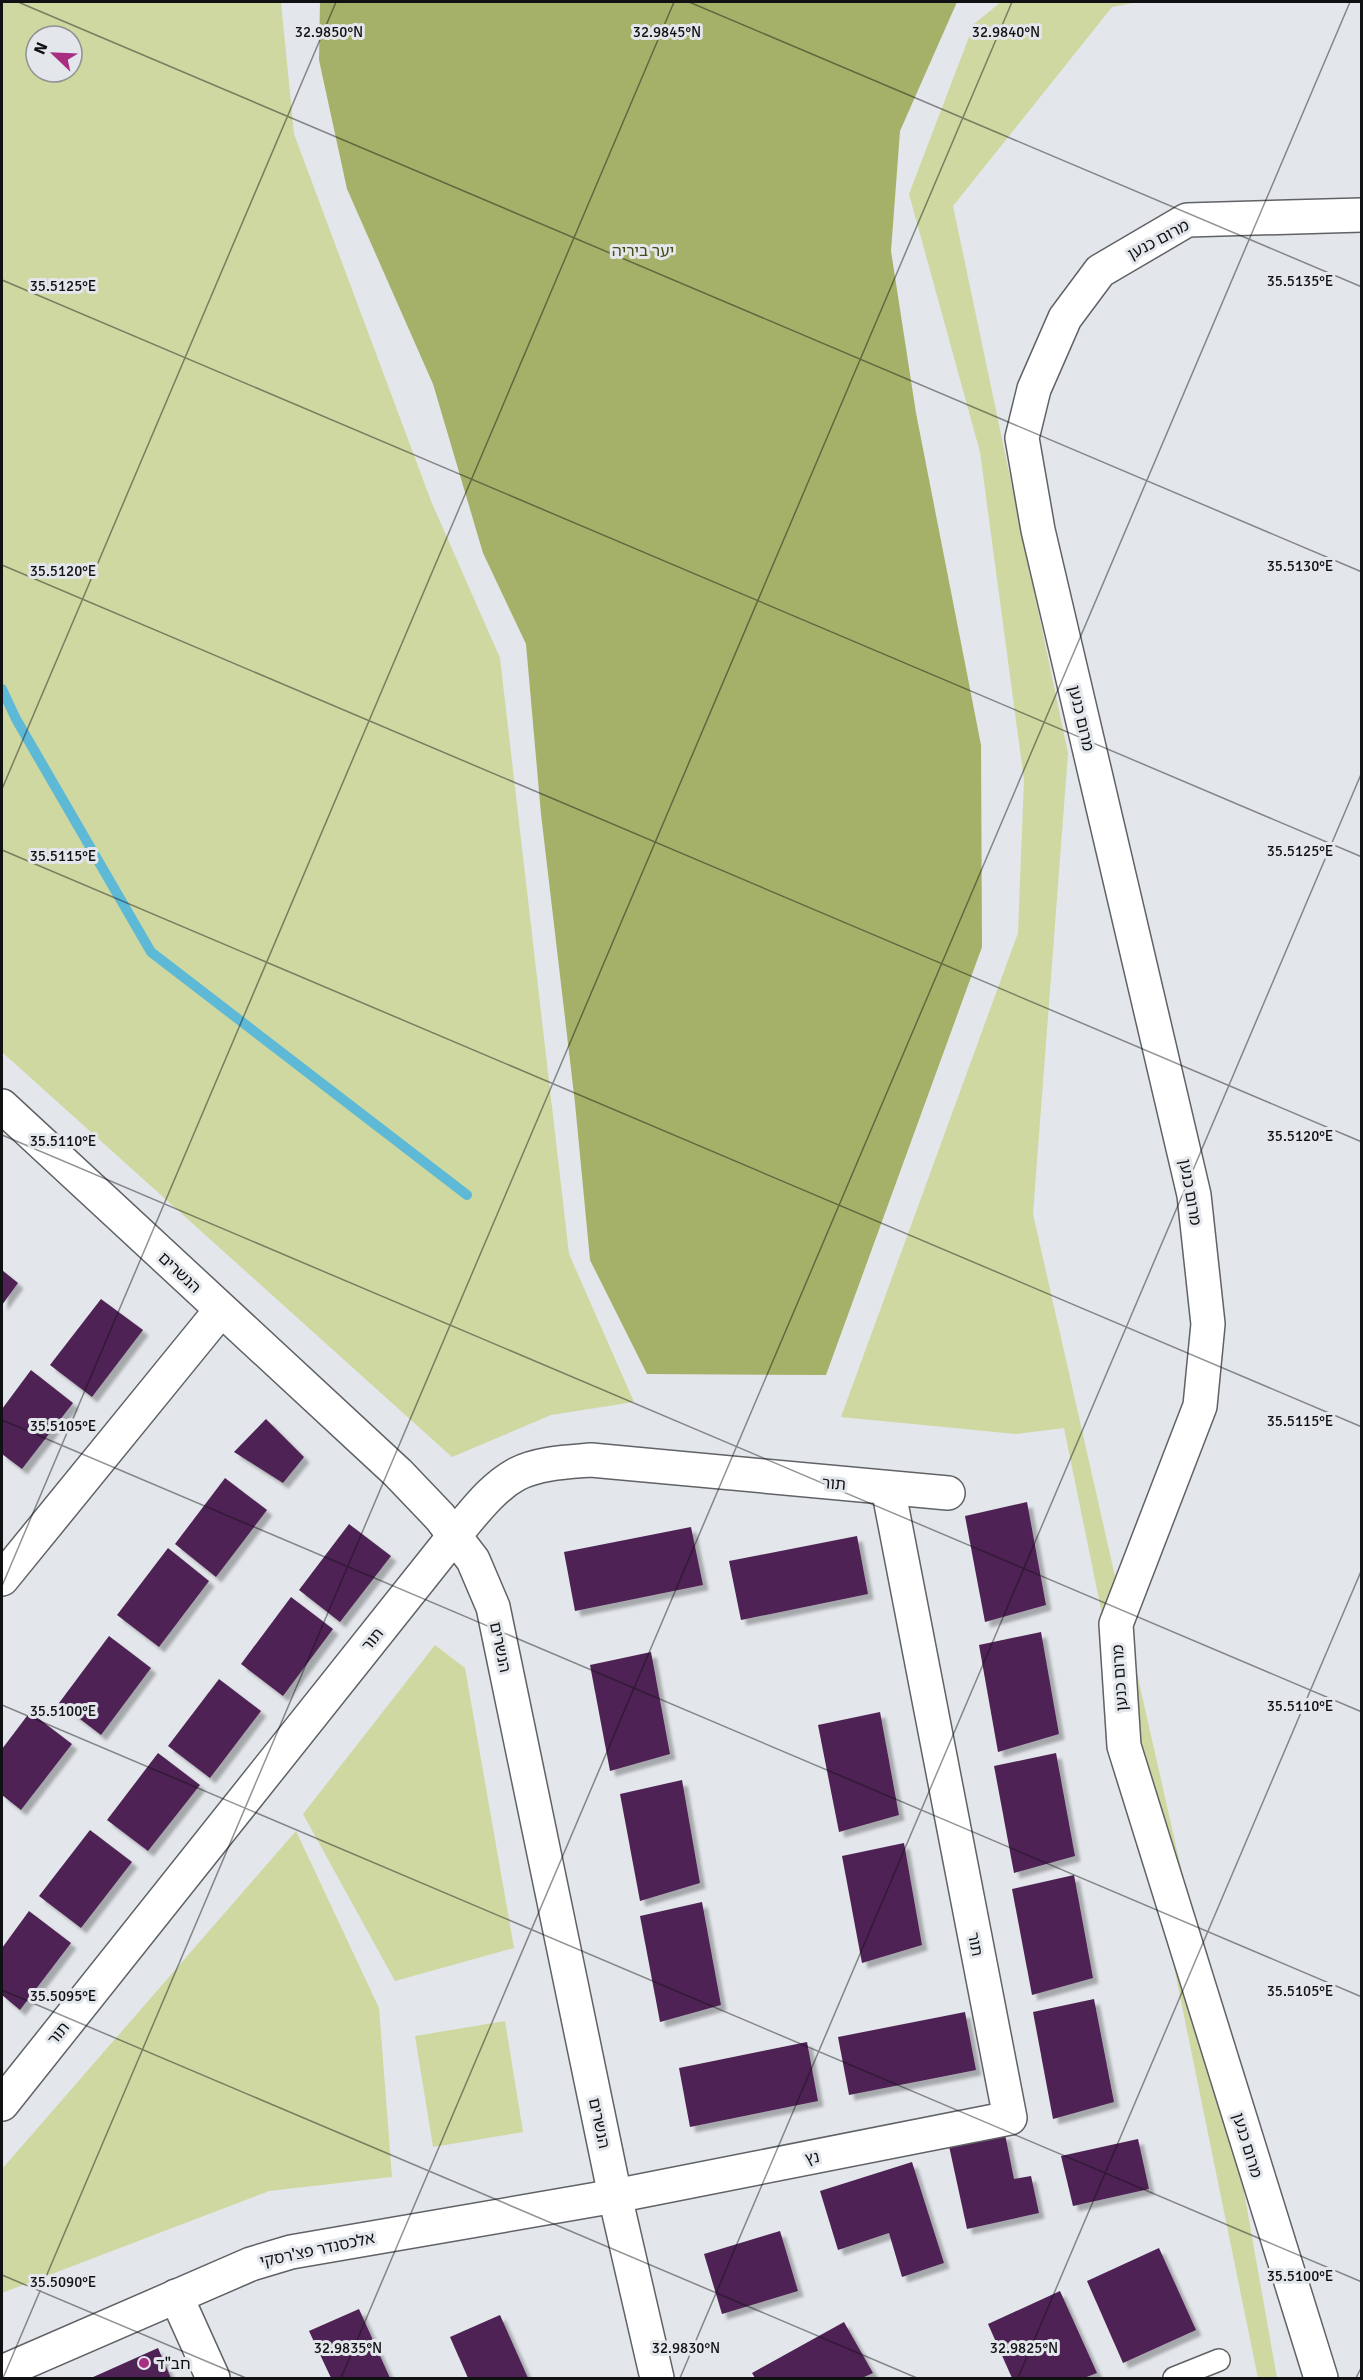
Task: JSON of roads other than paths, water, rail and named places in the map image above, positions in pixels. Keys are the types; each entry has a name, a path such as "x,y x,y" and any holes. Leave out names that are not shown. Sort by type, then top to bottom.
{"street":[{"name":"מרום כנען","path":"1321,2379 1124,1746 1116,1624 1200,1406 1208,1324 1194,1195 1038,530 1022,438 1034,389 1065,318 1100,270 1187,220 1362,215"},
{"name":"הנשרים","path":"2,1106 398,1473 440,1517 473,1560 493,1607 615,2196 657,2379"},
{"path":"2,1579 221,1310"},
{"name":"תור","path":"2,2104 454,1536 491,1494 518,1474 551,1464 591,1460 948,1493"},
{"name":"תור","path":"888,1488 1010,2118"},
{"name":"נץ","path":"615,2196 1010,2118"},
{"name":"אלכסנדר פצ'רסקי","path":"2,2372 251,2264 291,2252 615,2196"},
{"path":"176,2296 213,2379"}],"lane":[{"path":"1174,2379 1219,2360"}],"waterway":[{"path":"2,689 16,719 151,952 467,1195"}],"place":[{"name":"חב\"ד","path":"144,2363"}],"park label":[{"name":"יער ביריה","path":"643,250"}]}
